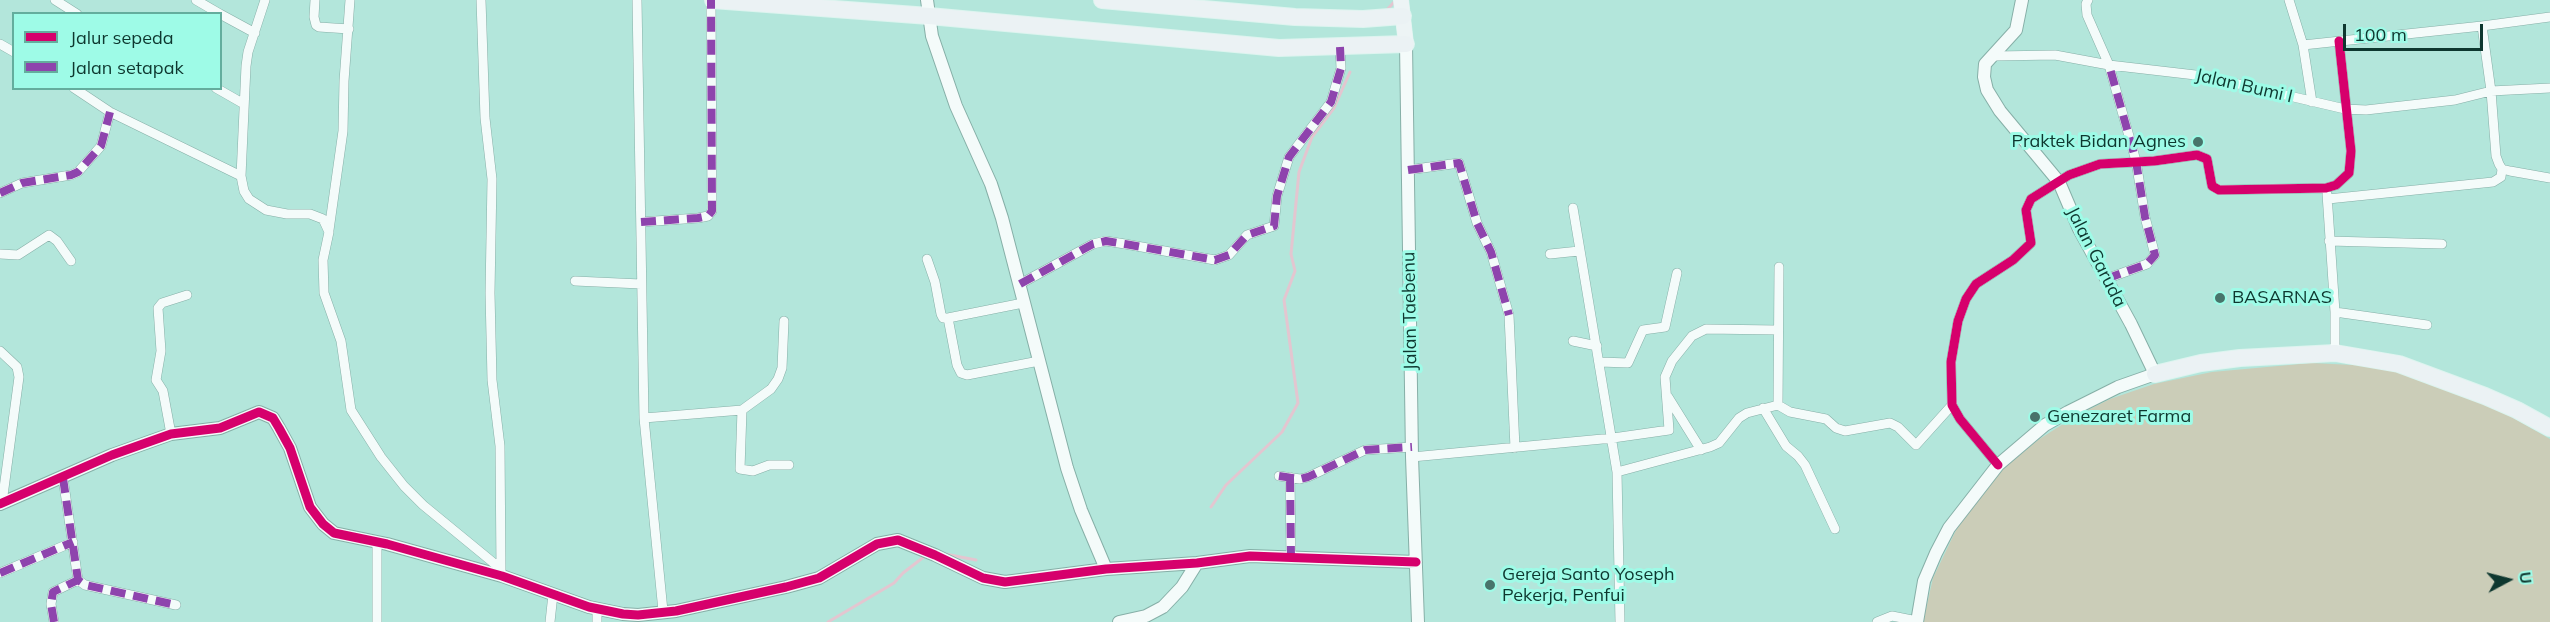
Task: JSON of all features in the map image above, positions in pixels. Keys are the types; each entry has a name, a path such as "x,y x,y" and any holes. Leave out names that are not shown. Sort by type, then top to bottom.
{"highway":[{"path":"712,0 928,8 1279,48 1406,44"},
{"path":"1102,0 1295,17 1363,19 1402,6"},
{"path":"2155,374 2201,363 2240,358 2335,353 2399,364 2485,396 2550,428"}],"main road":[{"name":"Jalan Taebenu","path":"1402,6 1406,44"}],"street":[{"path":"55,0 74,12"},
{"path":"196,0 217,12"},
{"path":"265,0 246,66 241,176 244,191 249,199 261,207 287,214 317,215 327,225 329,232"},
{"path":"315,0 316,25 349,29"},
{"path":"351,0 343,131 323,260 324,293 341,341 351,410 369,439 404,486 502,572"},
{"path":"481,0 485,118 492,179 491,358 495,415 500,446 502,572"},
{"path":"637,0 644,418 663,611"},
{"path":"641,222 698,218 708,216 712,211 712,0"},
{"path":"1995,56 2018,26 2022,0"},
{"path":"2088,0 2086,4 2088,15 2109,65 2136,161 2154,257 2147,264 2106,279"},
{"path":"2289,0 2303,45 2312,102"},
{"path":"928,8 932,36 956,106 991,184 1081,510 1106,569"},
{"path":"222,15 255,33"},
{"path":"2303,45 2550,17"},
{"path":"2328,199 2493,182 2501,177 2502,169 2496,156 2491,91 2482,26"},
{"path":"1998,465 1960,419 1952,405 1951,362 1954,338 1966,299 1976,284 2013,260 2029,246 2032,238 2026,215 2027,205 2037,194 2080,170 2100,164 2203,156 2207,159 2212,186 2219,190 2326,188 2336,185 2349,173 2351,151 2339,41"},
{"name":"Jalan Taebenu","path":"1406,44 1412,452 1418,622"},
{"path":"1020,284 1078,251 1100,243 1125,244 1215,260 1229,255 1247,236 1274,226 1277,196 1289,157 1331,102 1341,68 1340,47"},
{"name":"Jalan Bumi I","path":"1995,56 2055,55 2109,65 2204,76 2345,109 2366,110 2455,100 2491,91 2550,88"},
{"name":"Jalan Garuda","path":"1995,56 1985,64 1987,90 2000,111 2059,182 2079,229 2131,324 2155,374"},
{"path":"77,90 110,112 241,176"},
{"path":"220,90 244,104"},
{"path":"0,193 22,183 71,175 78,171 101,146 110,112"},
{"path":"1408,170 1459,163 1477,223 1491,252 1509,315 1515,448"},
{"path":"2502,169 2550,178"},
{"path":"2326,188 2335,312 2335,353"},
{"path":"1573,208 1617,472 1620,622"},
{"path":"0,254 18,255 49,235 57,241 70,261"},
{"path":"2330,241 2442,244"},
{"path":"1550,254 1579,251"},
{"path":"927,259 943,318 1023,303"},
{"path":"1778,405 1779,267"},
{"path":"1600,362 1628,363 1642,330 1665,327 1677,273"},
{"path":"575,281 641,284"},
{"path":"171,434 163,391 156,380 161,351 158,308 162,303 187,295"},
{"path":"2335,312 2427,325"},
{"path":"948,318 957,365 961,373 967,375 1039,361"},
{"path":"644,418 742,410 771,388 778,379 782,368 784,321"},
{"path":"1279,476 1300,479 1317,474 1365,450 1412,452 1515,448 1669,430 1665,377 1667,368 1681,348 1699,332 1706,329 1778,330"},
{"path":"1573,341 1597,346"},
{"path":"0,351 17,367 19,377 4,447 9,462 1,504"},
{"path":"1877,622 1892,616 1917,622 1924,580 1936,553 1949,528 1998,465 2045,425 2118,387 2155,374"},
{"path":"1666,393 1701,450"},
{"path":"1617,472 1701,450 1719,442 1747,412 1778,405 1790,412 1826,419 1836,428 1845,431 1890,423 1898,427 1916,445 1952,405"},
{"path":"1763,408 1786,446 1805,465 1835,529"},
{"path":"742,410 740,469 753,471 769,465 789,465"},
{"path":"1,504 112,455 171,434 220,428 259,412 273,418 290,448 310,507 323,524 334,533 502,572 553,594 597,608 638,615 718,603 819,578 877,544 898,540 994,582 1033,580 1106,569 1197,563 1250,556 1416,561"},
{"path":"1290,477 1291,558"},
{"path":"63,478 78,580 85,585 176,605"},
{"path":"0,573 73,542"},
{"path":"377,542 377,622"},
{"path":"1119,622 1146,616 1163,607 1182,587 1197,563"},
{"path":"54,622 51,604 53,592 78,580"},
{"path":"550,622 553,594"},
{"path":"597,608 597,622"}],"green space":[{"path":"2311,363 2374,366 2402,371 2484,401 2550,439 2550,622 1923,622 1933,578 1957,528 2004,468 2038,440 2074,417 2110,399 2154,384 2212,372"}],"waterway":[{"path":"1385,12 1395,1"},
{"path":"1211,507 1226,485 1282,432 1298,403 1284,300 1295,271 1291,254 1299,172 1312,137 1334,108 1350,72"},
{"path":"945,554 976,560"},
{"path":"828,622 894,583 925,556"}],"marked path":[{"path":"641,222 698,218 708,216 712,211 711,0"},
{"path":"1020,284 1093,244 1106,241 1215,260 1229,255 1247,235 1274,226 1277,196 1289,157 1331,102 1341,68 1340,47"},
{"path":"2106,279 2147,264 2155,255 2145,217 2136,161 2109,65"},
{"path":"0,193 22,183 78,172 101,146 110,112"},
{"path":"1408,170 1459,163 1477,223 1491,252 1509,315"},
{"path":"1279,476 1300,479 1365,450 1412,447"},
{"path":"1290,477 1291,558"},
{"path":"63,478 78,580 85,585 176,605"},
{"path":"0,573 73,542"},
{"path":"54,622 51,604 53,592 78,580"}],"cycle path":[{"path":"1998,465 1960,419 1952,405 1951,362 1958,321 1966,299 1976,284 2013,260 2031,243 2026,210 2031,199 2069,175 2100,164 2154,161 2197,155 2207,159 2212,186 2219,190 2326,188 2336,185 2349,173 2351,151 2339,41"},
{"path":"0,504 112,455 171,434 220,428 259,412 273,418 290,448 310,507 323,524 334,533 387,544 502,576 589,607 623,614 638,615 676,611 786,587 819,578 877,544 898,540 983,578 1005,582 1106,569 1197,563 1250,556 1416,562"}],"place":[{"name":"Praktek Bidan Agnes","path":"2198,142"},
{"name":"BASARNAS","path":"2220,298"},
{"name":"Genezaret Farma","path":"2035,417"},
{"name":"Gereja Santo Yoseph Pekerja, Penfui","path":"1490,585"}]}
